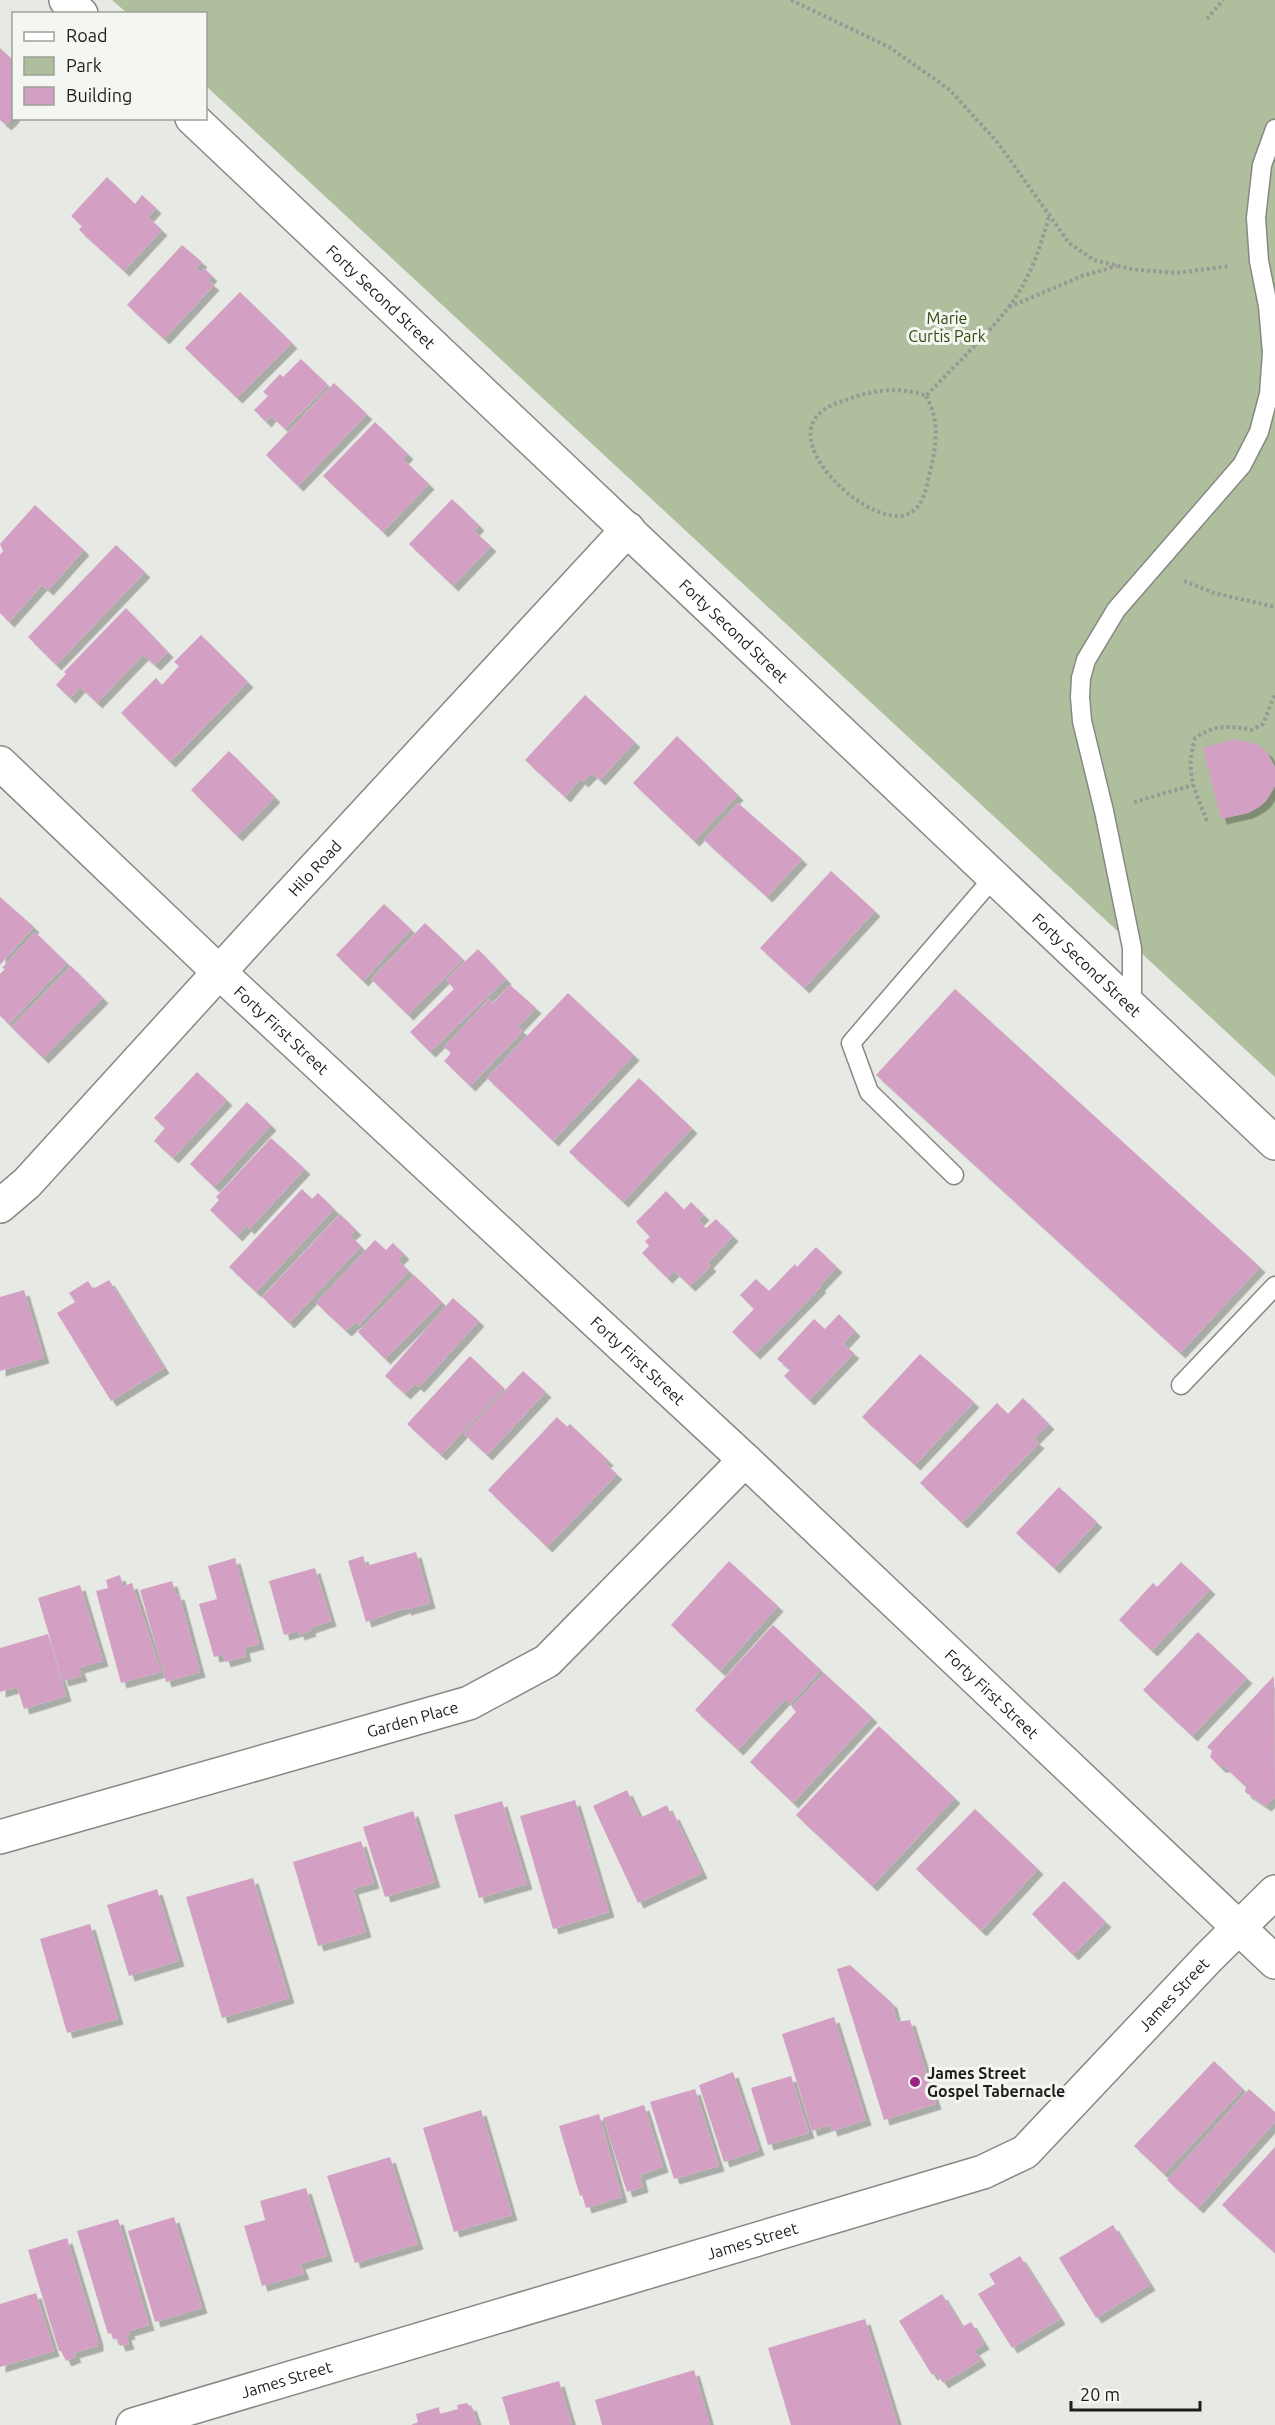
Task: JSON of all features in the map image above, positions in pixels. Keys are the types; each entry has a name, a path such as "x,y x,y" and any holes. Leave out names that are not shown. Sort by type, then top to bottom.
{"street":[{"path":"66,0 79,12"},
{"name":"Forty Second Street","path":"194,120 1275,1143"},
{"name":"Hilo Road","path":"0,1206 27,1183 628,529"},
{"name":"Forty First Street","path":"0,763 219,972 744,1460 1275,1962"},
{"name":"Garden Place","path":"0,1837 469,1702 547,1661 744,1460"},
{"name":"James Street","path":"133,2425 983,2172 1014,2159 1025,2152 1275,1892"}],"lane":[{"path":"1132,1006 1132,948 1104,811 1082,721 1080,697 1082,678 1086,660 1116,610 1242,465 1259,432 1269,394 1272,353 1268,306 1259,261 1256,218 1262,165 1275,129"},
{"path":"954,1175 869,1092 851,1043 994,877"},
{"path":"1181,1385 1275,1286"}],"path":[{"path":"791,0 889,47 950,90 999,143 1069,243 1094,260 1131,269 1176,273 1218,267"},
{"path":"1207,19 1223,0"},
{"path":"926,396 1008,308 1030,271 1040,248 1049,216"},
{"path":"1008,308 1082,276 1118,266"},
{"path":"898,389 914,391 926,396 933,408 935,419 935,448 923,498 910,513 901,517 875,511 845,490 815,458 810,436 812,425 817,416 826,408 847,399 898,389"},
{"path":"1154,564 1182,580 1214,593 1275,607"},
{"path":"1207,820 1193,785 1190,758 1195,738 1208,729 1233,726 1252,730 1263,724 1275,694"},
{"path":"1104,811 1193,785"}],"green space":[{"name":"Marie Curtis Park","path":"112,0 1275,0 1275,1077 207,87 207,12 126,12"}],"building":[{"path":"0,48 12,59 12,119 6,125 0,120"},
{"path":"107,177 135,204 142,195 156,208 148,217 162,230 124,271 79,230 82,226 71,216"},
{"path":"182,245 202,262 196,268 200,272 204,268 212,276 208,280 214,285 164,339 127,305"},
{"path":"240,292 292,343 237,398 185,348"},
{"path":"301,359 328,385 285,429 271,416 266,422 254,410 268,396 263,392 280,374 283,377"},
{"path":"334,383 367,414 298,486 266,455"},
{"path":"375,422 408,454 403,459 429,484 383,532 323,476"},
{"path":"452,499 479,525 474,531 491,546 453,586 409,544"},
{"path":"35,505 84,550 48,590 42,585 9,622 0,613 0,555 3,551 0,544"},
{"path":"116,545 145,572 56,665 28,637"},
{"path":"126,608 168,652 155,665 143,655 97,703 80,687 70,698 56,685 66,674 64,672"},
{"path":"201,635 248,682 170,762 121,713 156,678 162,685 179,666 174,662"},
{"path":"585,695 635,742 600,780 592,773 583,782 580,779 565,797 525,760"},
{"path":"677,736 738,795 694,841 633,783"},
{"path":"1234,739 1259,745 1267,752 1275,767 1275,786 1266,801 1259,807 1248,813 1221,819 1203,748"},
{"path":"229,751 275,797 237,836 191,790"},
{"path":"738,803 802,859 767,897 704,840"},
{"path":"831,871 875,911 804,988 760,948"},
{"path":"0,897 34,927 0,965"},
{"path":"384,904 411,929 363,981 336,955"},
{"path":"425,923 463,959 408,1015 371,979"},
{"path":"35,932 67,963 9,1024 0,1016 0,974 5,969 2,968"},
{"path":"478,949 506,979 430,1052 410,1032 454,989 446,980"},
{"path":"71,966 103,998 43,1058 11,1027"},
{"path":"510,985 536,1008 518,1027 523,1031 470,1086 444,1061 451,1053 444,1047 489,999 493,1003"},
{"path":"955,989 1260,1267 1180,1353 876,1075"},
{"path":"568,993 634,1055 553,1141 487,1078"},
{"path":"197,1072 227,1100 173,1158 154,1141 165,1128 154,1118"},
{"path":"639,1078 692,1128 623,1202 569,1152"},
{"path":"247,1102 271,1125 214,1187 190,1164"},
{"path":"271,1138 305,1169 249,1229 246,1226 237,1236 210,1210 219,1200 216,1197"},
{"path":"302,1189 312,1199 318,1193 334,1209 256,1292 229,1267"},
{"path":"666,1191 684,1210 691,1202 704,1215 698,1221 706,1228 716,1219 733,1236 708,1263 711,1266 690,1286 674,1271 667,1278 642,1253 649,1246 645,1241 650,1237 636,1222"},
{"path":"340,1214 356,1230 350,1235 361,1246 289,1323 262,1297"},
{"path":"375,1240 386,1250 393,1243 404,1254 398,1260 409,1271 359,1325 356,1322 346,1331 316,1303"},
{"path":"816,1247 837,1267 819,1286 821,1287 755,1354 732,1332 754,1309 740,1295 756,1279 769,1291 795,1264 797,1267"},
{"path":"414,1275 442,1302 385,1359 358,1332"},
{"path":"109,1280 164,1368 111,1401 57,1313 75,1302 69,1293 88,1281 93,1289"},
{"path":"24,1290 44,1358 0,1371 0,1297"},
{"path":"453,1298 479,1321 419,1387 415,1384 405,1394 385,1376"},
{"path":"839,1314 855,1331 843,1344 854,1353 809,1400 784,1376 790,1370 777,1359 814,1319 825,1329"},
{"path":"920,1354 974,1402 915,1465 862,1417"},
{"path":"470,1356 504,1388 441,1455 407,1424"},
{"path":"523,1371 546,1392 487,1455 464,1434"},
{"path":"1023,1398 1049,1424 1034,1439 1039,1443 962,1523 920,1483 997,1403 1008,1414"},
{"path":"557,1417 567,1427 570,1424 608,1460 605,1463 617,1474 547,1547 488,1490"},
{"path":"1059,1487 1097,1522 1054,1568 1016,1533"},
{"path":"416,1552 430,1603 406,1610 405,1608 366,1622 348,1561 363,1556 366,1566"},
{"path":"235,1558 259,1644 244,1648 246,1656 225,1662 223,1655 214,1657 199,1604 217,1599 208,1566"},
{"path":"729,1561 778,1606 720,1671 671,1625"},
{"path":"1181,1562 1210,1589 1152,1651 1119,1620 1153,1583 1157,1587"},
{"path":"315,1568 331,1621 310,1628 311,1631 299,1635 298,1631 284,1635 269,1581"},
{"path":"120,1575 123,1586 132,1583 161,1672 121,1683 96,1591 108,1588 106,1580"},
{"path":"172,1581 176,1595 179,1594 200,1672 166,1682 140,1590"},
{"path":"80,1585 103,1661 79,1668 82,1676 63,1681 38,1598"},
{"path":"773,1625 821,1670 790,1704 785,1699 738,1750 695,1710"},
{"path":"1198,1632 1247,1678 1192,1736 1143,1690"},
{"path":"48,1634 66,1696 24,1709 17,1687 0,1692 0,1648"},
{"path":"824,1673 872,1717 793,1803 750,1762 796,1712 792,1707"},
{"path":"1274,1676 1275,1797 1266,1806 1245,1792 1246,1787 1225,1767 1220,1767 1210,1757 1212,1751 1207,1747"},
{"path":"879,1726 955,1798 872,1886 796,1815"},
{"path":"627,1790 640,1818 667,1805 671,1815 674,1814 702,1873 638,1903 593,1806"},
{"path":"575,1800 609,1912 553,1929 520,1816"},
{"path":"502,1801 527,1884 479,1898 454,1815"},
{"path":"975,1809 1038,1869 981,1931 916,1869"},
{"path":"413,1811 435,1882 385,1897 363,1827"},
{"path":"361,1841 374,1883 353,1889 366,1932 318,1946 293,1862"},
{"path":"253,1878 289,1998 222,2018 186,1897"},
{"path":"1064,1881 1106,1922 1073,1955 1032,1914"},
{"path":"157,1889 179,1961 129,1976 107,1905"},
{"path":"90,1924 118,2019 67,2033 40,1939"},
{"path":"850,1965 892,2003 897,2022 910,2020 936,2104 884,2120 837,1969"},
{"path":"834,2017 866,2120 832,2131 830,2125 812,2131 782,2034"},
{"path":"1214,2061 1243,2089 1164,2174 1134,2146"},
{"path":"733,2072 759,2150 724,2162 699,2085"},
{"path":"791,2076 809,2133 768,2145 751,2088"},
{"path":"695,2089 719,2166 674,2179 650,2102"},
{"path":"1249,2089 1275,2112 1275,2122 1198,2208 1167,2180"},
{"path":"644,2105 663,2167 640,2175 643,2187 627,2192 603,2118"},
{"path":"481,2110 512,2215 454,2232 423,2128"},
{"path":"599,2114 622,2197 586,2208 582,2195 580,2196 559,2126"},
{"path":"1275,2147 1275,2253 1222,2205"},
{"path":"390,2157 418,2244 355,2263 327,2176"},
{"path":"306,2188 327,2256 300,2264 304,2274 262,2286 244,2226 265,2220 260,2201"},
{"path":"174,2217 202,2308 155,2322 128,2231"},
{"path":"118,2219 149,2325 129,2331 130,2334 126,2335 129,2344 120,2346 117,2338 113,2339 111,2333 108,2334 77,2231"},
{"path":"1113,2225 1150,2285 1096,2318 1059,2258"},
{"path":"67,2238 98,2346 74,2353 76,2357 66,2361 59,2351 28,2250"},
{"path":"1020,2256 1060,2319 1012,2348 978,2294 995,2284 989,2274"},
{"path":"36,2293 54,2351 0,2367 0,2304"},
{"path":"942,2294 962,2327 971,2322 984,2344 974,2350 981,2360 943,2383 936,2373 932,2375 899,2321"},
{"path":"865,2319 898,2425 791,2425 768,2348"},
{"path":"694,2370 710,2425 602,2425 595,2400"},
{"path":"559,2381 572,2425 510,2425 502,2397"},
{"path":"467,2403 471,2405 478,2425 411,2425 418,2422 416,2414 439,2407 440,2414 458,2409 457,2405"}],"place":[{"name":"James Street Gospel Tabernacle","path":"915,2082"}]}
